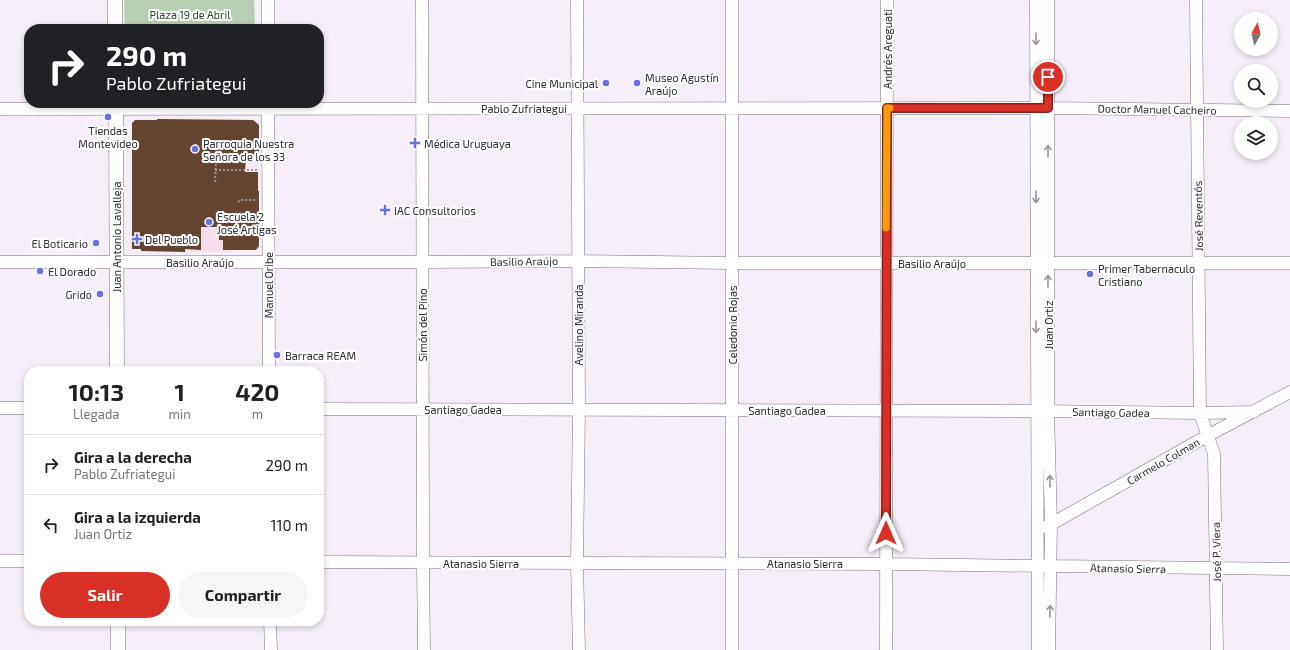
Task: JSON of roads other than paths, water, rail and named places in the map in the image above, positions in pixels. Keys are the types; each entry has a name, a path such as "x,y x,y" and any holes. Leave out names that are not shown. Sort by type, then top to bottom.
{"street":[{"path":"115,0 115,24"},
{"path":"268,0 268,24"},
{"name":"Simón del Pino","path":"422,0 422,409 424,650"},
{"name":"Avelino Miranda","path":"577,0 579,409 577,563 578,650"},
{"name":"Celedonio Rojas","path":"732,0 732,650"},
{"name":"Andrés Areguati","path":"886,650 887,0"},
{"name":"Juan Ortiz","path":"1036,0 1048,264 1037,566 1038,650"},
{"name":"Juan Ortiz","path":"1048,0 1036,263 1042,411 1051,525 1049,650"},
{"name":"José Reventós","path":"1196,0 1200,413 1214,454"},
{"name":"Pablo Zufriategui","path":"324,107 422,109 1042,108"},
{"name":"Pablo Zufriategui","path":"0,109 39,108"},
{"name":"Juan Antonio Lavalleja","path":"116,108 117,366"},
{"name":"Manuel Oribe","path":"268,108 268,366"},
{"name":"Doctor Manuel Cacheiro","path":"1042,108 1290,111"},
{"name":"Basilio Araújo","path":"0,262 578,261 1048,264 1290,263"},
{"name":"Carmelo Colman","path":"1038,531 1207,436 1290,392"},
{"path":"0,408 24,408"},
{"name":"Santiago Gadea","path":"324,409 1254,412"},
{"name":"José P. Viera","path":"1214,454 1217,650"},
{"path":"0,561 24,561"},
{"name":"Atanasio Sierra","path":"324,562 886,564 1290,569"},
{"path":"118,626 118,650"},
{"path":"270,626 271,650"}],"place":[{"name":"Cine Municipal","path":"606,83"},
{"name":"Museo Agustín Araújo","path":"637,83"},
{"name":"Tiendas Montevideo","path":"108,117"},
{"name":"Médica Uruguaya","path":"415,143"},
{"name":"Parroquia Nuestra Señora de los 33","path":"195,149"},
{"name":"IAC Consultorios","path":"385,210"},
{"name":"Escuela 2 José Artigas","path":"209,222"},
{"name":"Del Pueblo","path":"137,239"},
{"name":"El Boticario","path":"96,243"},
{"name":"El Dorado","path":"40,271"},
{"name":"Primer Tabernaculo Cristiano","path":"1090,274"},
{"name":"Grido","path":"100,294"},
{"name":"Barraca REAM","path":"277,355"}],"park label":[{"name":"Plaza 19 de Abril","path":"190,14"}]}
